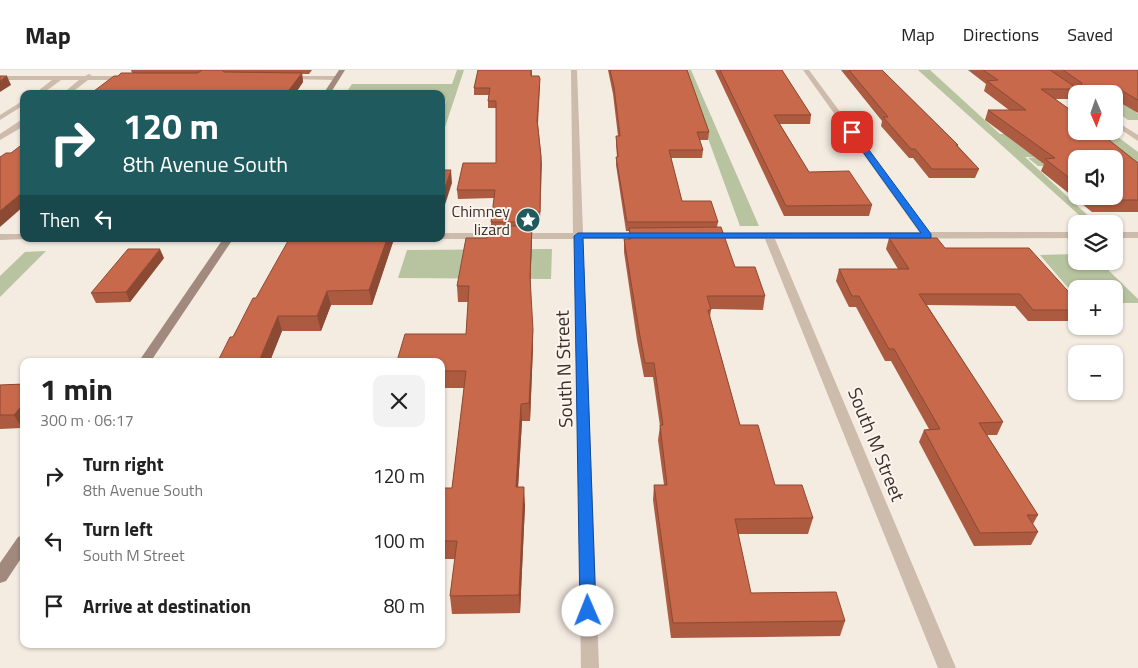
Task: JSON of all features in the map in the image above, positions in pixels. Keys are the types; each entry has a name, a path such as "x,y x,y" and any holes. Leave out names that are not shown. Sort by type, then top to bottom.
{"main road":[{"path":"329,90 342,70"},
{"path":"147,358 226,242"},
{"path":"0,576 20,546"}],"street":[{"path":"43,90 72,70"},
{"path":"70,90 98,70"},
{"name":"South N Street","path":"574,70 590,668"},
{"path":"806,70 927,236"},
{"path":"0,78 132,78"},
{"path":"274,78 337,78"},
{"path":"0,118 20,105"},
{"path":"0,138 20,125"},
{"path":"1123,128 1138,139"},
{"path":"697,236 1068,235"},
{"path":"1123,235 1138,235"},
{"path":"445,236 659,236"},
{"name":"South M Street","path":"769,236 947,668"},
{"path":"0,238 20,237"}],"green space":[{"path":"457,70 464,70 445,127 445,105 448,96 445,103 445,90 348,90 352,84 452,84"},
{"path":"683,70 691,70 759,226 740,226"},
{"path":"918,70 930,70 1000,134 1068,132 1068,140 1122,140 1138,152 1138,179 1123,166 1123,150 1068,150 1068,166 1038,166 1028,158 1037,157 1025,157 1068,197 1068,205 1077,205 1087,215 1079,215"},
{"path":"1123,101 1138,101 1135,111 1138,114 1138,120 1128,120 1123,116"},
{"path":"552,249 551,279 398,278 407,250"},
{"path":"46,251 0,297 0,276 25,252"},
{"path":"1068,254 1068,270 1108,270 1118,280 1068,280 1068,288 1040,255"},
{"path":"1123,284 1138,299 1138,303 1123,303"}],"building":[{"path":"202,70 222,70 224,72 302,73 289,90 95,90 121,73 198,73"},
{"path":"478,70 531,70 531,76 539,76 537,120 541,156 540,212 533,212 532,222 491,222 495,190 457,190 463,163 496,163 496,101 488,101 490,88 474,88"},
{"path":"610,70 687,70 709,132 697,132 703,150 669,150 682,201 711,201 718,222 627,222 616,157 618,157 616,136 620,136"},
{"path":"720,70 782,70 811,115 774,115 809,172 849,171 872,205 786,206"},
{"path":"849,70 882,70 958,145 956,145 979,169 932,169 915,149 911,149 883,117 888,117"},
{"path":"983,70 1050,70 1072,85 1068,85 1068,89 1041,89 1068,108 1068,140 1109,140 1122,150 1068,150 1068,177 1045,159 1055,158 988,110 1026,110 987,81 998,80"},
{"path":"1063,70 1138,70 1138,100 1123,91 1123,85 1082,85 1082,83"},
{"path":"0,76 7,76 0,81"},
{"path":"20,146 20,194 0,211 0,157 6,153 11,153"},
{"path":"1123,151 1138,163 1138,200 1123,200"},
{"path":"445,170 451,170 445,187"},
{"path":"489,226 532,226 530,277 533,330 529,403 521,404 516,487 524,487 519,595 450,596 457,541 445,541 445,488 452,488 466,371 445,371 445,358 398,358 405,334 466,334 469,286 457,286 466,238 487,238"},
{"path":"721,227 735,267 755,267 765,296 707,296 711,310 708,310 740,425 758,425 775,485 802,485 813,518 735,519 751,593 836,592 845,621 673,623 654,485 667,485 660,425 663,425 654,363 645,363 624,239 631,239 629,228"},
{"path":"889,238 937,238 945,248 1029,248 1068,291 1068,310 1033,310 1020,294 919,294 1003,422 979,423 1038,515 1027,515 1038,532 980,533 924,430 940,429 894,349 889,349 859,296 852,296 839,269 909,269"},
{"path":"287,242 386,242 369,290 327,291 317,316 278,316 260,358 220,358 230,337 233,337 253,298 256,298"},
{"path":"128,249 160,249 126,292 91,293"},
{"path":"20,384 20,408 14,415 0,415 0,385"}],"place":[{"name":"Chimney lizard","path":"528,220"}],"route":[{"path":"588,611 578,236 927,236 852,132"}]}
